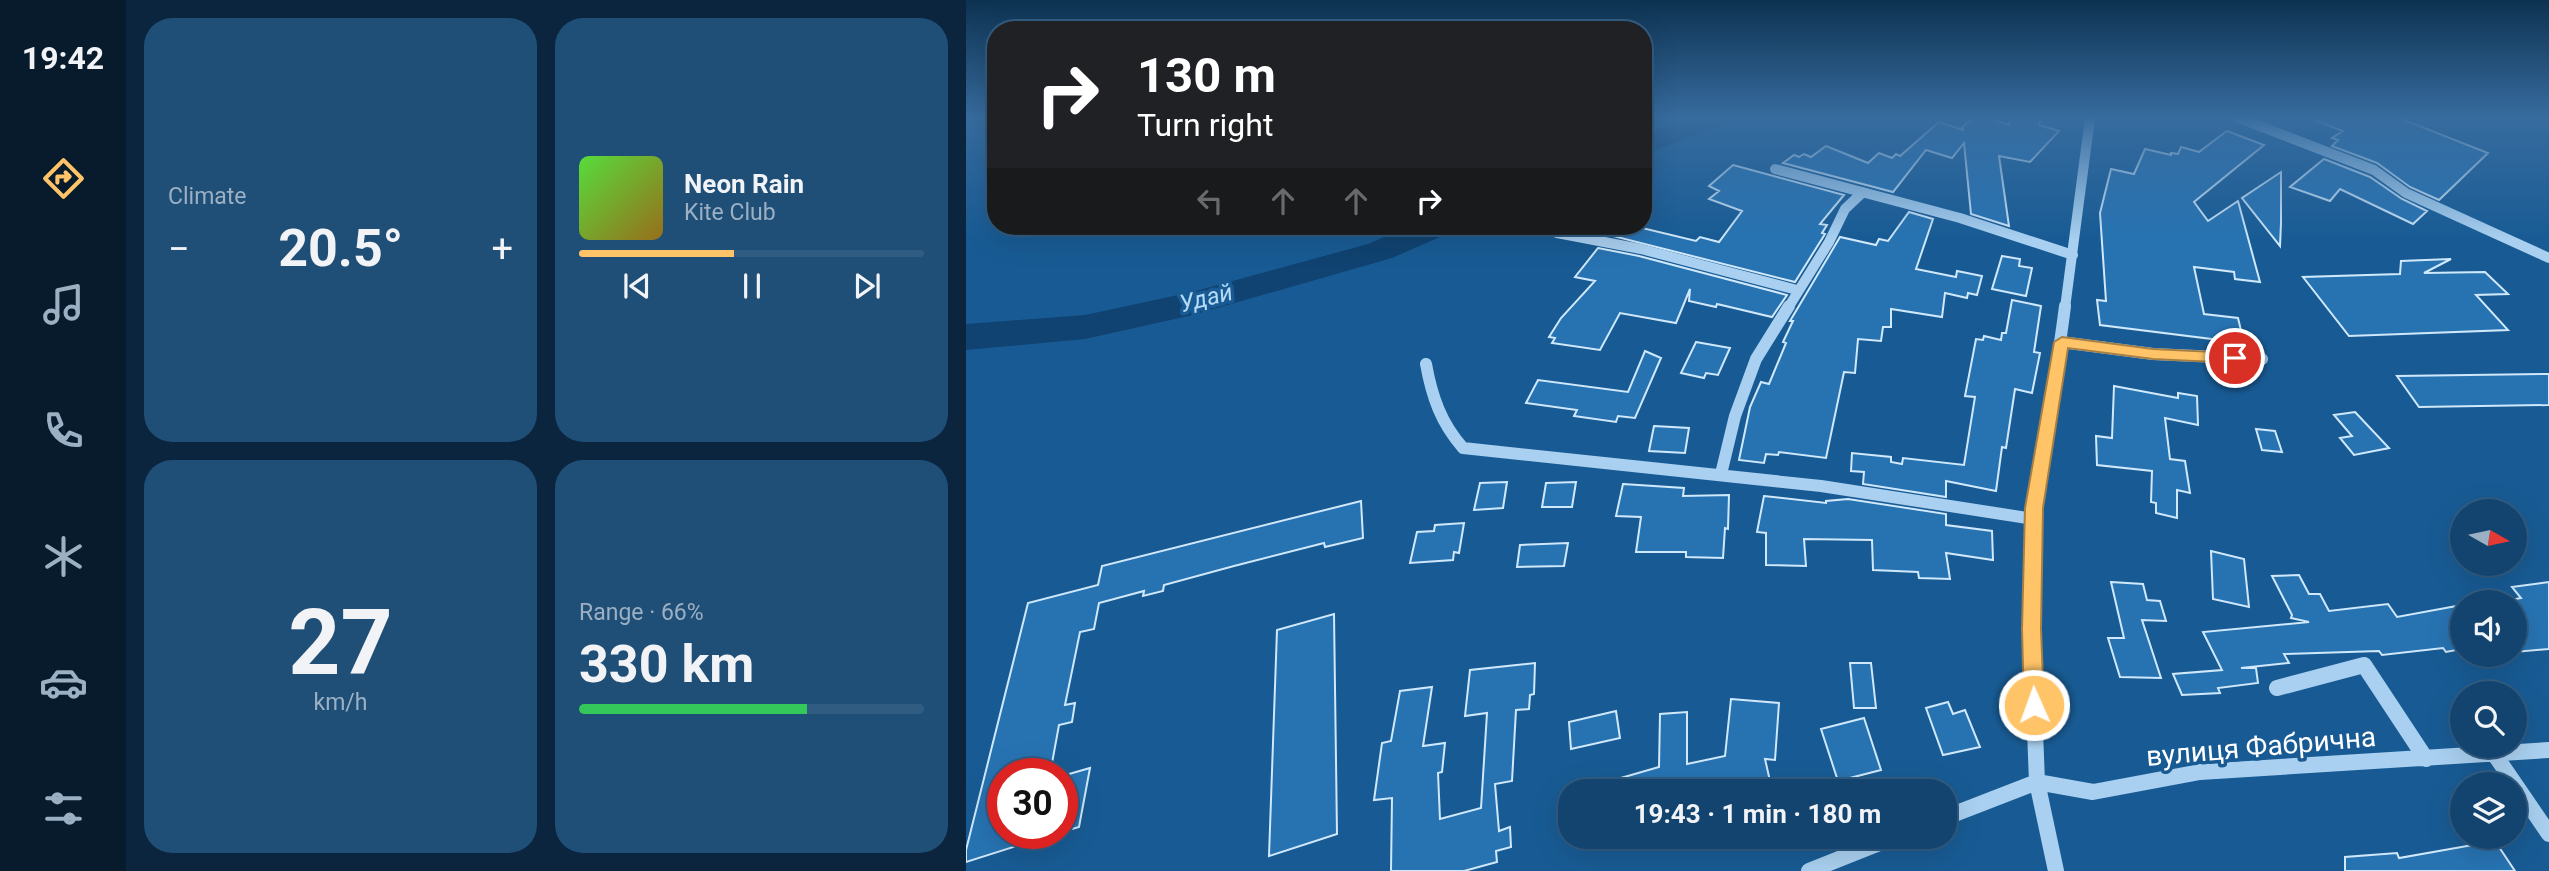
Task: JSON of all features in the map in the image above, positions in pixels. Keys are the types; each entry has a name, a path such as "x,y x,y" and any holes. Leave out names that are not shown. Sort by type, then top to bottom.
{"street":[{"path":"2056,871 2037,782 2031,629 2034,519 2062,342 2083,159"},
{"path":"2345,159 2374,170 2406,193 2549,258"},
{"path":"1775,169 1960,218 2073,255"},
{"path":"1721,474 1735,416 1756,359 1797,289 1829,242 1845,209 1863,191"},
{"path":"1568,235 1642,249 1797,289"},
{"path":"2062,342 2153,354 2262,359"},
{"path":"1426,364 1432,399 1446,430 1463,448 1721,474 1939,501 2034,519"},
{"path":"2277,688 2364,664 2426,759"},
{"name":"вулиця Фабрична","path":"2527,752 2549,750"},
{"name":"вулиця Фабрична","path":"2037,782 2093,792 2200,772 2450,758"},
{"path":"2497,758 2549,834"},
{"path":"1957,813 2037,782"},
{"path":"1809,871 1864,849"}],"building":[{"path":"1789,159 1857,159 1868,163 1873,159 1919,159 1893,192 1783,163"},
{"path":"1966,159 1999,159 2009,226 1971,214"},
{"path":"2013,159 2033,159 2030,162"},
{"path":"2141,159 2247,159 2194,202 2208,221 2238,201 2260,282 2235,279 2234,272 2194,267 2204,314 2238,318 2244,343 2100,325 2097,300 2106,301 2100,213 2111,169 2134,174"},
{"path":"2324,159 2370,177 2402,199 2427,211 2413,224 2340,189 2330,201 2290,187"},
{"path":"2365,159 2482,159 2439,200 2410,187 2377,163"},
{"path":"1733,165 1844,195 1820,224 1827,225 1822,233 1825,234 1795,282 1609,235 1652,235 1652,230 1696,241 1700,237 1719,242 1742,211 1709,199 1719,191 1709,186"},
{"path":"2281,172 2281,223 2280,246 2242,198"},
{"path":"1909,212 1933,219 1916,269 1956,277 1957,271 1982,276 1977,295 1968,293 1967,298 1945,293 1942,317 1891,309 1891,327 1883,327 1881,341 1858,339 1855,373 1844,372 1826,458 1779,452 1778,455 1766,454 1764,463 1739,460 1750,407 1761,382 1769,384 1786,343 1783,342 1793,321 1790,321 1840,237 1876,245 1879,239 1888,241"},
{"path":"1598,248 1639,256 1787,295 1772,317 1717,304 1716,307 1689,301 1690,289 1676,323 1620,313 1600,350 1552,343 1555,338 1549,337 1561,318 1595,281 1575,277"},
{"path":"2002,256 2020,259 2019,266 2032,268 2026,296 1992,289"},
{"path":"2451,259 2424,273 2485,272 2508,294 2476,295 2508,330 2349,336 2303,277 2400,274 2401,261"},
{"path":"2012,300 2041,306 2034,352 2040,353 2032,393 2015,389 2006,448 2002,447 1996,491 1946,481 1946,497 1863,484 1864,472 1851,471 1852,453 1891,457 1891,462 1902,464 1903,458 1964,465 1975,397 1965,396 1976,339 1983,340 1984,336 2001,340 2002,333 2006,333"},
{"path":"1696,342 1730,348 1718,375 1706,373 1704,378 1681,373"},
{"path":"1645,351 1661,358 1635,418 1618,416 1616,422 1574,416 1577,410 1526,403 1538,380 1628,392"},
{"path":"2549,374 2549,405 2419,407 2397,376"},
{"path":"2114,386 2178,398 2178,393 2197,396 2198,425 2165,418 2170,459 2185,461 2190,493 2177,490 2177,518 2156,513 2156,503 2151,502 2152,471 2097,465 2096,436 2112,438"},
{"path":"2355,412 2389,448 2354,455 2340,438 2352,436 2334,415"},
{"path":"1654,426 1689,428 1685,453 1649,451"},
{"path":"2256,429 2275,431 2282,452 2262,450"},
{"path":"1507,482 1503,508 1474,510 1480,483"},
{"path":"1576,482 1572,507 1542,507 1546,483"},
{"path":"1623,484 1684,488 1683,496 1729,495 1728,529 1725,528 1723,558 1686,557 1686,552 1636,552 1641,517 1616,516"},
{"path":"1764,496 1826,503 1848,499 1946,514 1946,525 1992,531 1993,560 1946,553 1950,579 1919,578 1918,572 1873,570 1872,540 1804,539 1806,566 1766,565 1766,533 1757,532"},
{"path":"1361,501 1363,538 1325,547 1324,543 1164,585 1163,591 1143,596 1144,591 1099,603 1094,629 1080,632 1065,705 1075,703 1072,722 1059,725 1053,758 989,758 1028,603 1098,585 1102,566"},
{"path":"1464,523 1459,553 1454,552 1453,560 1410,563 1417,532 1434,531 1435,525"},
{"path":"1568,543 1564,566 1517,567 1520,545"},
{"path":"2211,551 2244,559 2249,607 2213,599"},
{"path":"2299,575 2309,594 2320,594 2329,611 2388,604 2397,617 2450,607 2450,651 2446,652 2443,648 2382,655 2379,651 2284,654 2289,663 2241,668 2256,668 2258,683 2218,688 2220,693 2182,695 2173,674 2222,670 2203,632 2309,622 2291,618 2292,615 2272,576"},
{"path":"2111,582 2143,584 2147,600 2160,601 2166,621 2142,620 2161,678 2120,677 2108,638 2124,638"},
{"path":"2549,582 2549,649 2527,651 2527,590 2514,590 2512,587"},
{"path":"1334,614 1337,834 1269,856 1277,630"},
{"path":"1535,663 1534,694 1530,695 1529,709 1516,710 1512,781 1495,784 1499,831 1510,827 1511,847 1496,851 1497,862 1464,871 1391,871 1392,798 1374,800 1382,743 1391,741 1400,691 1432,687 1423,746 1445,743 1442,772 1438,773 1440,819 1481,808 1487,713 1465,716 1470,670"},
{"path":"1850,663 1871,663 1876,708 1854,708"},
{"path":"1731,699 1779,703 1775,760 1765,759 1770,779 1617,779 1659,767 1660,714 1687,712 1687,764 1725,756"},
{"path":"1948,702 1953,714 1965,710 1980,747 1943,755 1926,708"},
{"path":"1616,711 1620,738 1571,749 1569,722"},
{"path":"1864,718 1881,770 1837,779 1821,729"},
{"path":"987,766 987,849 1007,849 966,862 966,850"},
{"path":"1090,768 1078,827 1078,771"},
{"path":"2450,849 2500,849 2515,871 2345,871 2345,857 2397,853 2399,858"}],"waterway":[{"name":"Удай","path":"966,337 1085,327 1193,303 1380,251 1416,235"}],"route":[{"path":"2034,705 2031,629 2034,508 2062,342 2153,354 2235,358"}]}
